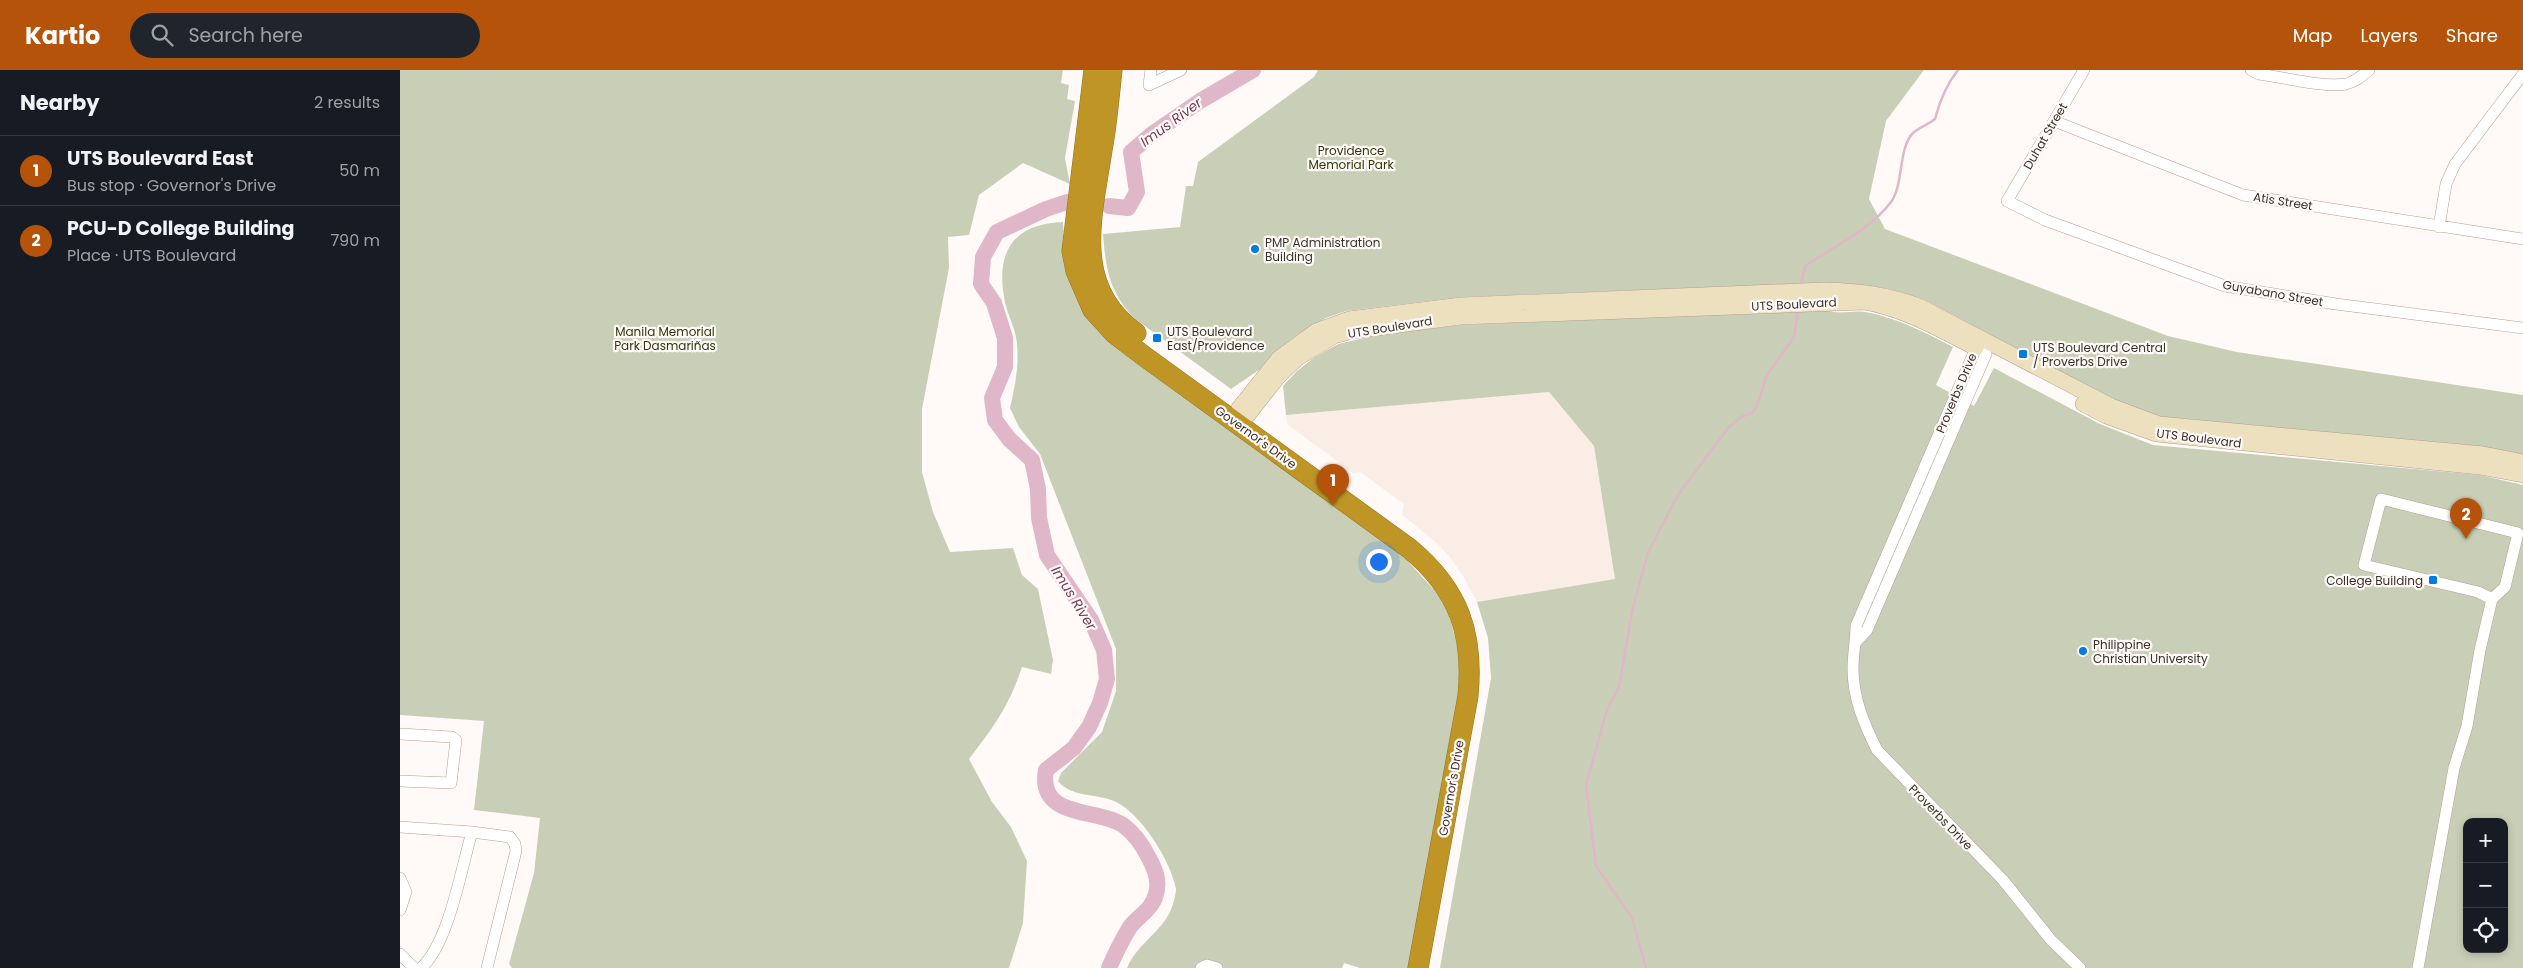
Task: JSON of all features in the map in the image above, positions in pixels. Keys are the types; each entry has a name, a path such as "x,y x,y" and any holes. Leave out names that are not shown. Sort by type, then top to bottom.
{"highway":[{"name":"Governor's Drive","path":"1089,187 1094,70"},
{"name":"Governor's Drive","path":"1112,70 1082,225 1096,280 1115,315 1124,325 1423,559 1447,587 1465,628 1469,659 1468,696 1418,968"},
{"name":"Governor's Drive","path":"1241,415 1430,549 1457,581 1477,624 1483,658 1481,697 1430,968"}],"main road":[{"name":"UTS Boulevard","path":"1241,415 1269,369 1290,348 1316,331 1348,319 1461,305 1783,299 1865,292 1892,296 1919,306 1982,348 2106,416 2156,434 2480,466 2507,470 2523,475"},
{"name":"UTS Boulevard","path":"1982,348 2111,406 2159,424 2483,454 2523,462"}],"street":[{"path":"1151,70 1149,85 1180,70"},
{"name":"Duhat Street","path":"2007,201 2084,70"},
{"path":"2251,70 2259,74 2327,84 2345,84 2360,78 2369,70"},
{"path":"2439,227 2446,184 2455,164 2523,74"},
{"name":"Atis Street","path":"2054,121 2243,195 2523,239"},
{"name":"Guyabano Street","path":"2007,201 2044,220 2225,286 2336,304 2523,328"},
{"name":"Proverbs Drive","path":"1982,348 1866,630 1856,642 1853,668 1856,697 1864,724 1877,750 2003,880 2051,940 2080,968"},
{"path":"2418,968 2454,768 2467,726 2480,650 2492,599 2505,587 2518,533 2381,499 2364,565 2478,592 2492,599"},
{"path":"400,734 452,737 456,740 451,783 400,781"},
{"path":"400,827 472,832 510,837 515,844 516,850 487,968"},
{"path":"421,968 428,961 442,936 472,832"},
{"path":"400,878 406,892 400,910"},
{"path":"400,954 414,968"},
{"path":"1201,968 1207,965 1217,968"}],"shaded area":[{"path":"1549,392 1594,446 1615,579 1477,602 1450,557 1437,543 1402,515 1404,504 1360,472 1353,473 1287,424 1286,415"}],"green space":[{"name":"Manila Memorial Park Dasmariñas","path":"400,70 1063,70 1061,83 1069,85 1067,99 1075,101 1065,158 1070,184 1023,163 979,195 969,235 948,237 949,268 922,409 922,472 933,512 950,552 1013,548 1022,575 1038,589 1053,660 1051,674 1022,667 1012,693 1000,716 969,759 992,802 1011,827 1027,861 1023,923 1009,968 512,968 509,964 534,873 540,818 474,810 484,721 400,715"},
{"name":"Providence Memorial Park","path":"1318,70 1924,70 1886,121 1869,199 1885,229 2168,336 2237,352 2523,395 2523,457 2160,417 2112,400 1921,298 1885,288 1852,284 1772,285 1461,297 1346,311 1326,318 1298,334 1278,349 1259,370 1231,389 1134,318 1119,299 1110,279 1103,234 1180,227 1186,186 1193,186 1198,162 1314,77"},
{"path":"1063,222 1066,256 1072,286 1085,314 1095,327 1108,340 1404,557 1437,593 1448,612 1457,644 1460,678 1459,695 1414,968 1360,968 1344,963 1342,968 1127,968 1136,953 1169,914 1174,902 1176,889 1168,865 1161,852 1144,826 1134,815 1114,801 1077,793 1058,781 1061,773 1102,732 1116,691 1116,649 1040,454 1019,427 1010,408 1016,376 1017,352 1015,332 1004,297 1002,280 1006,253 1021,234 1032,228"},
{"name":"Philippine Christian University","path":"1826,310 1835,312 1865,312 1900,322 1953,347 1936,385 1974,406 1994,368 2100,424 2153,445 2480,475 2523,485 2523,968 1440,968 1491,678 1488,638 1477,602 1615,579 1594,446 1549,392 1286,415 1283,386 1297,371 1315,357 1338,344 1377,335 1462,325"}],"waterway":[{"name":"Imus River","path":"1109,206 1128,208 1137,192 1131,152 1152,134 1200,101 1253,70"},
{"path":"1801,286 1805,266 1862,230 1891,202 1898,186 1908,140 1915,131 1935,119 1944,93 1958,70"},
{"name":"Imus River","path":"1067,202 1046,209 997,232 983,257 981,284 994,303 1005,338 1005,367 992,398 995,420 1009,439 1032,460 1038,489 1039,518 1047,555 1091,620 1104,650 1107,679 1100,703 1089,727 1074,748 1046,770 1046,786 1051,797 1071,810 1112,820 1127,828 1144,849 1153,866 1157,880 1157,889 1152,904 1130,927 1109,968"},
{"path":"1646,968 1632,918 1596,866 1586,785 1607,710 1619,687 1632,612 1648,552 1678,495 1728,428 1741,417 1752,413 1757,406 1767,375 1794,337 1798,309"}],"place":[{"name":"PMP Administration Building","path":"1255,249"},
{"name":"UTS Boulevard East/Providence","path":"1157,338"},
{"name":"UTS Boulevard Central / Proverbs Drive","path":"2023,354"},
{"name":"UTS Boulevard East","path":"1333,505"},
{"name":"PCU-D College Building","path":"2466,539"},
{"name":"College Building","path":"2433,580"},
{"name":"Philippine Christian University","path":"2083,651"}]}
